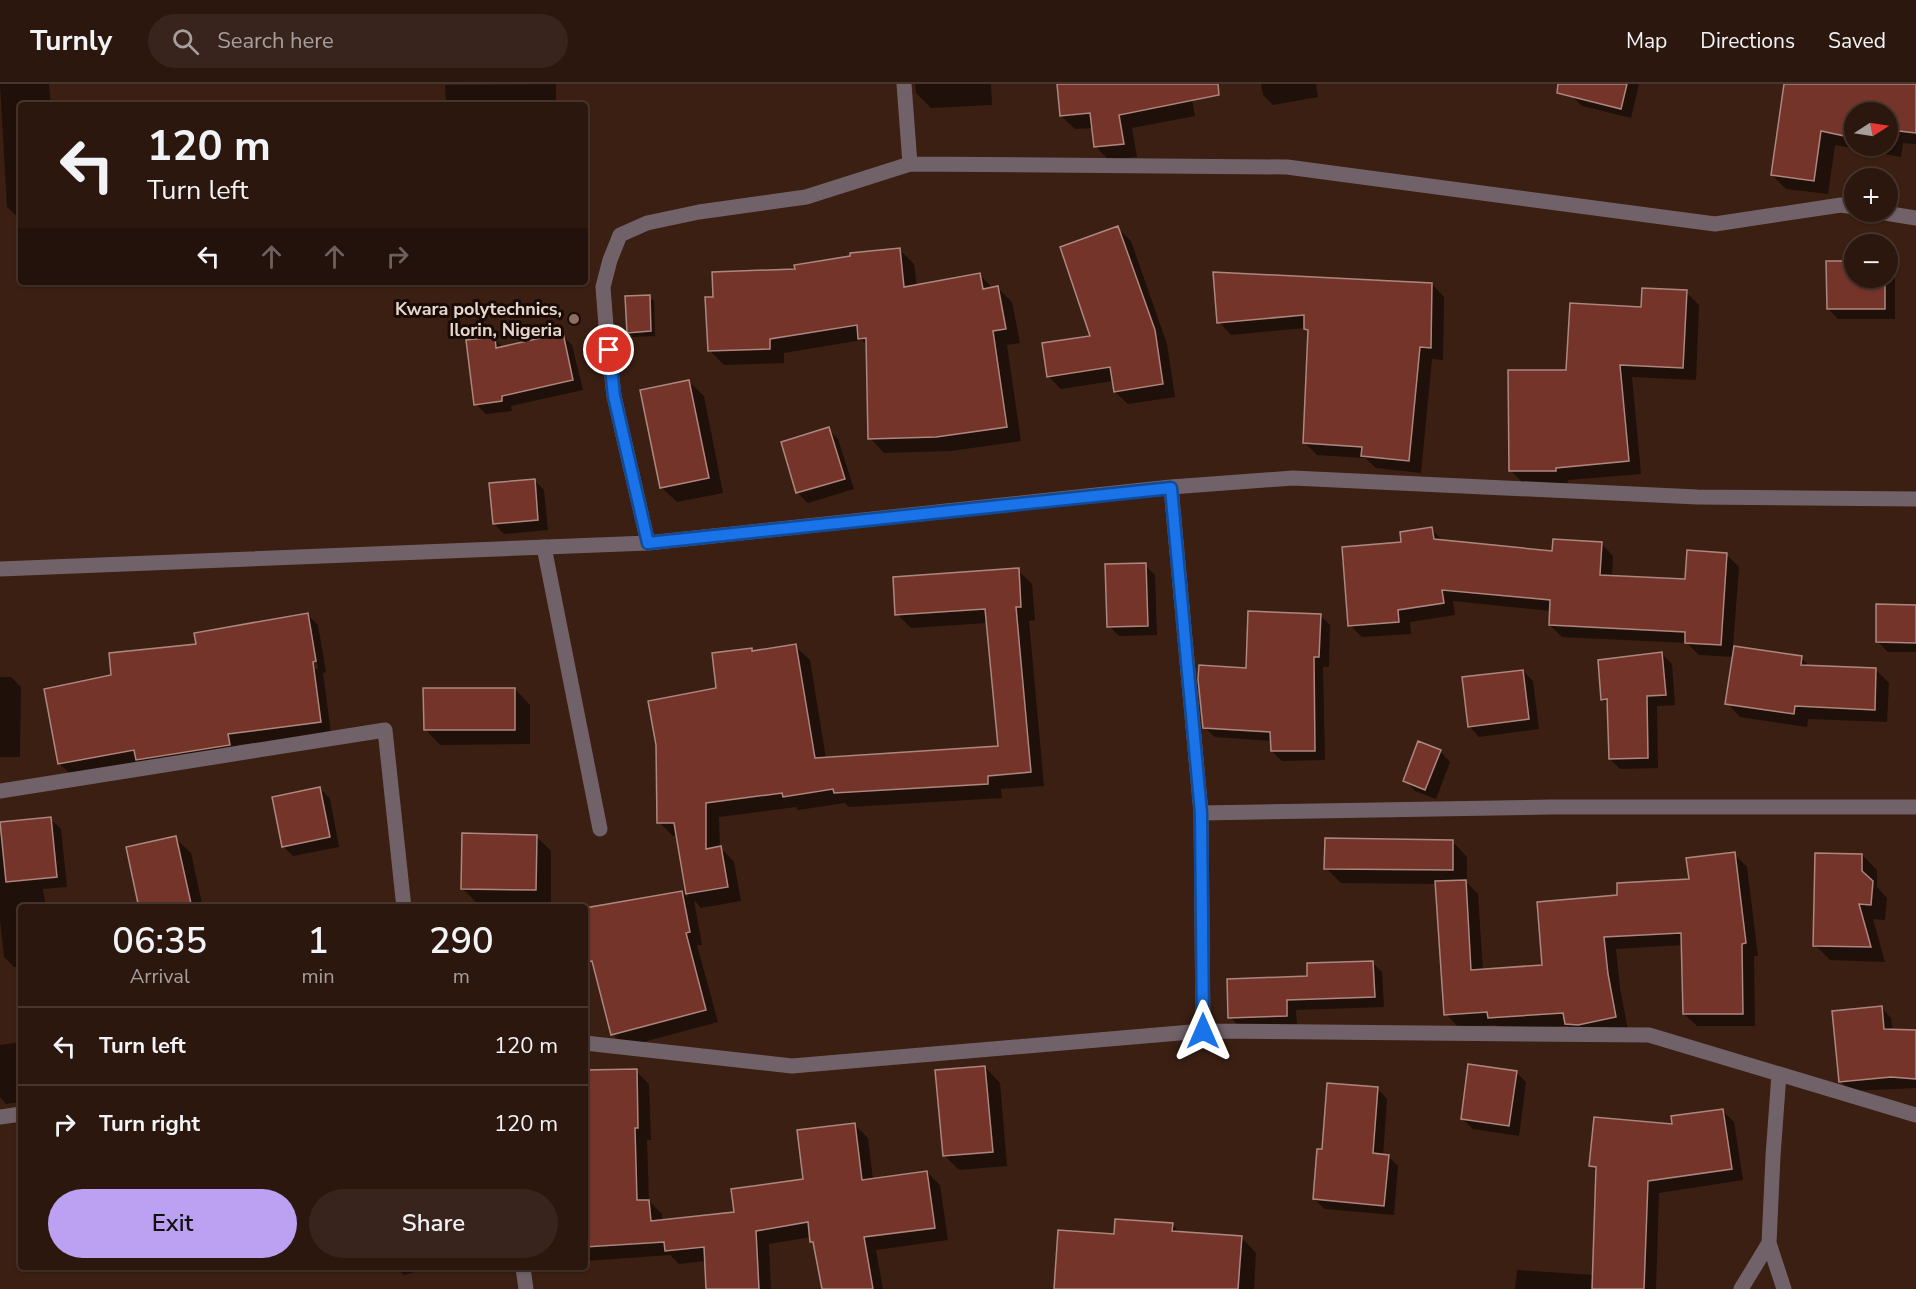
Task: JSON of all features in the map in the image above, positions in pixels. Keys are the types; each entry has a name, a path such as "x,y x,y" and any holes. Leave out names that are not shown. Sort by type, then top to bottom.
{"street":[{"path":"904,84 910,164"},
{"path":"648,543 614,396 603,287 609,260 620,235 647,223 699,212 806,197 910,164 1287,167 1715,224 1844,205"},
{"path":"1898,215 1916,218"},
{"path":"0,569 648,543 1171,488 1293,478 1697,497 1916,499"},
{"path":"1171,488 1201,813 1203,1031"},
{"path":"544,547 600,829"},
{"path":"0,791 386,730 405,904"},
{"path":"1201,813 1551,807 1916,807"},
{"path":"588,1043 792,1066 1203,1031 1649,1035 1916,1115"},
{"path":"1779,1074 1769,1243 1784,1289"},
{"path":"0,1117 18,1114"},
{"path":"1741,1289 1769,1243"},
{"path":"523,1270 526,1289"}],"building":[{"path":"1057,84 1218,84 1219,95 1119,115 1124,144 1094,147 1090,113 1060,116"},
{"path":"1558,84 1627,84 1621,109 1557,93"},
{"path":"1784,84 1916,84 1916,133 1898,131 1898,102 1844,102 1844,136 1821,131 1814,181 1771,175"},
{"path":"1118,226 1155,330 1163,384 1114,392 1110,367 1047,377 1042,343 1090,336 1060,247"},
{"path":"900,248 904,287 980,273 983,289 998,286 1006,329 993,331 1007,427 936,437 868,439 866,338 858,339 857,325 770,339 770,349 708,351 705,297 713,297 712,272 795,269 794,265 850,256 850,253"},
{"path":"1826,261 1844,261 1844,288 1885,288 1885,309 1827,309"},
{"path":"1213,272 1432,283 1431,348 1420,347 1409,461 1361,456 1362,447 1303,443 1308,330 1304,329 1304,315 1217,323"},
{"path":"1642,288 1687,290 1683,368 1620,365 1629,461 1556,468 1556,471 1509,471 1508,370 1566,370 1570,303 1641,307"},
{"path":"650,295 651,331 627,333 625,296"},
{"path":"563,333 573,380 502,396 502,401 474,405 466,340 495,337 496,348"},
{"path":"689,380 709,478 660,488 640,390"},
{"path":"829,427 845,479 796,493 781,442"},
{"path":"535,479 538,520 493,524 489,483"},
{"path":"1432,527 1434,539 1552,551 1553,539 1602,542 1600,575 1685,579 1687,550 1727,553 1721,645 1685,643 1685,632 1549,625 1550,600 1442,590 1444,603 1398,610 1399,622 1348,626 1342,547 1401,542 1400,532"},
{"path":"1146,563 1148,626 1107,627 1105,564"},
{"path":"1019,568 1021,607 1016,607 1031,772 988,776 988,784 834,793 833,789 783,797 782,793 706,803 706,849 721,846 728,887 686,894 674,823 657,823 656,745 648,701 716,688 712,653 752,648 752,651 796,644 815,758 998,746 985,609 895,615 893,577"},
{"path":"1876,604 1916,605 1916,643 1876,642"},
{"path":"1248,611 1321,614 1319,657 1314,657 1315,751 1271,751 1270,732 1203,728 1198,679 1199,665 1246,668"},
{"path":"308,613 316,661 313,662 321,722 228,734 230,745 136,760 134,750 58,764 44,689 111,675 109,653 196,644 194,633"},
{"path":"1734,646 1802,656 1801,665 1876,668 1875,710 1795,706 1794,714 1725,704"},
{"path":"1662,652 1666,695 1647,696 1648,758 1609,759 1607,699 1601,700 1598,660"},
{"path":"1523,670 1529,719 1468,727 1462,677"},
{"path":"423,688 515,688 515,730 424,730"},
{"path":"1418,741 1441,750 1425,790 1403,781"},
{"path":"320,787 330,837 282,847 272,797"},
{"path":"51,817 57,877 6,882 0,822"},
{"path":"462,833 537,835 536,890 461,889"},
{"path":"176,836 191,904 138,904 126,847"},
{"path":"1325,838 1453,840 1453,870 1324,869"},
{"path":"1735,852 1746,943 1742,944 1743,1014 1683,1014 1681,933 1604,937 1616,1017 1578,1025 1565,1024 1563,1013 1488,1018 1487,1012 1444,1015 1435,881 1466,880 1471,970 1542,965 1537,902 1617,895 1617,883 1689,879 1686,858"},
{"path":"1815,853 1862,854 1862,871 1873,881 1871,905 1859,904 1871,947 1813,946"},
{"path":"682,891 690,932 686,933 706,1010 611,1035 592,961 588,962 588,907"},
{"path":"1373,961 1375,997 1287,1000 1287,1016 1228,1018 1227,979 1307,976 1307,963"},
{"path":"1882,1006 1884,1029 1916,1030 1916,1079 1891,1077 1839,1082 1832,1011"},
{"path":"1468,1064 1517,1071 1509,1126 1461,1119"},
{"path":"985,1066 993,1152 943,1156 935,1070"},
{"path":"637,1069 638,1128 635,1128 637,1200 649,1200 651,1221 734,1212 731,1189 803,1179 797,1130 855,1123 862,1180 927,1171 935,1228 864,1237 873,1289 822,1289 813,1242 810,1242 808,1222 756,1231 759,1289 706,1289 704,1247 665,1251 664,1242 588,1247 588,1070"},
{"path":"1327,1083 1378,1087 1373,1153 1389,1155 1384,1206 1313,1199 1317,1149 1322,1149"},
{"path":"1723,1109 1732,1169 1648,1181 1644,1289 1592,1289 1596,1167 1589,1166 1594,1117 1672,1124 1671,1116"},
{"path":"1115,1219 1173,1223 1172,1231 1242,1236 1238,1289 1054,1289 1058,1230 1114,1234"}],"place":[{"name":"Kwara polytechnics, Ilorin, Nigeria","path":"574,319"}],"route":[{"path":"609,350 614,396 648,543 1171,488 1201,813 1203,1031"}]}
